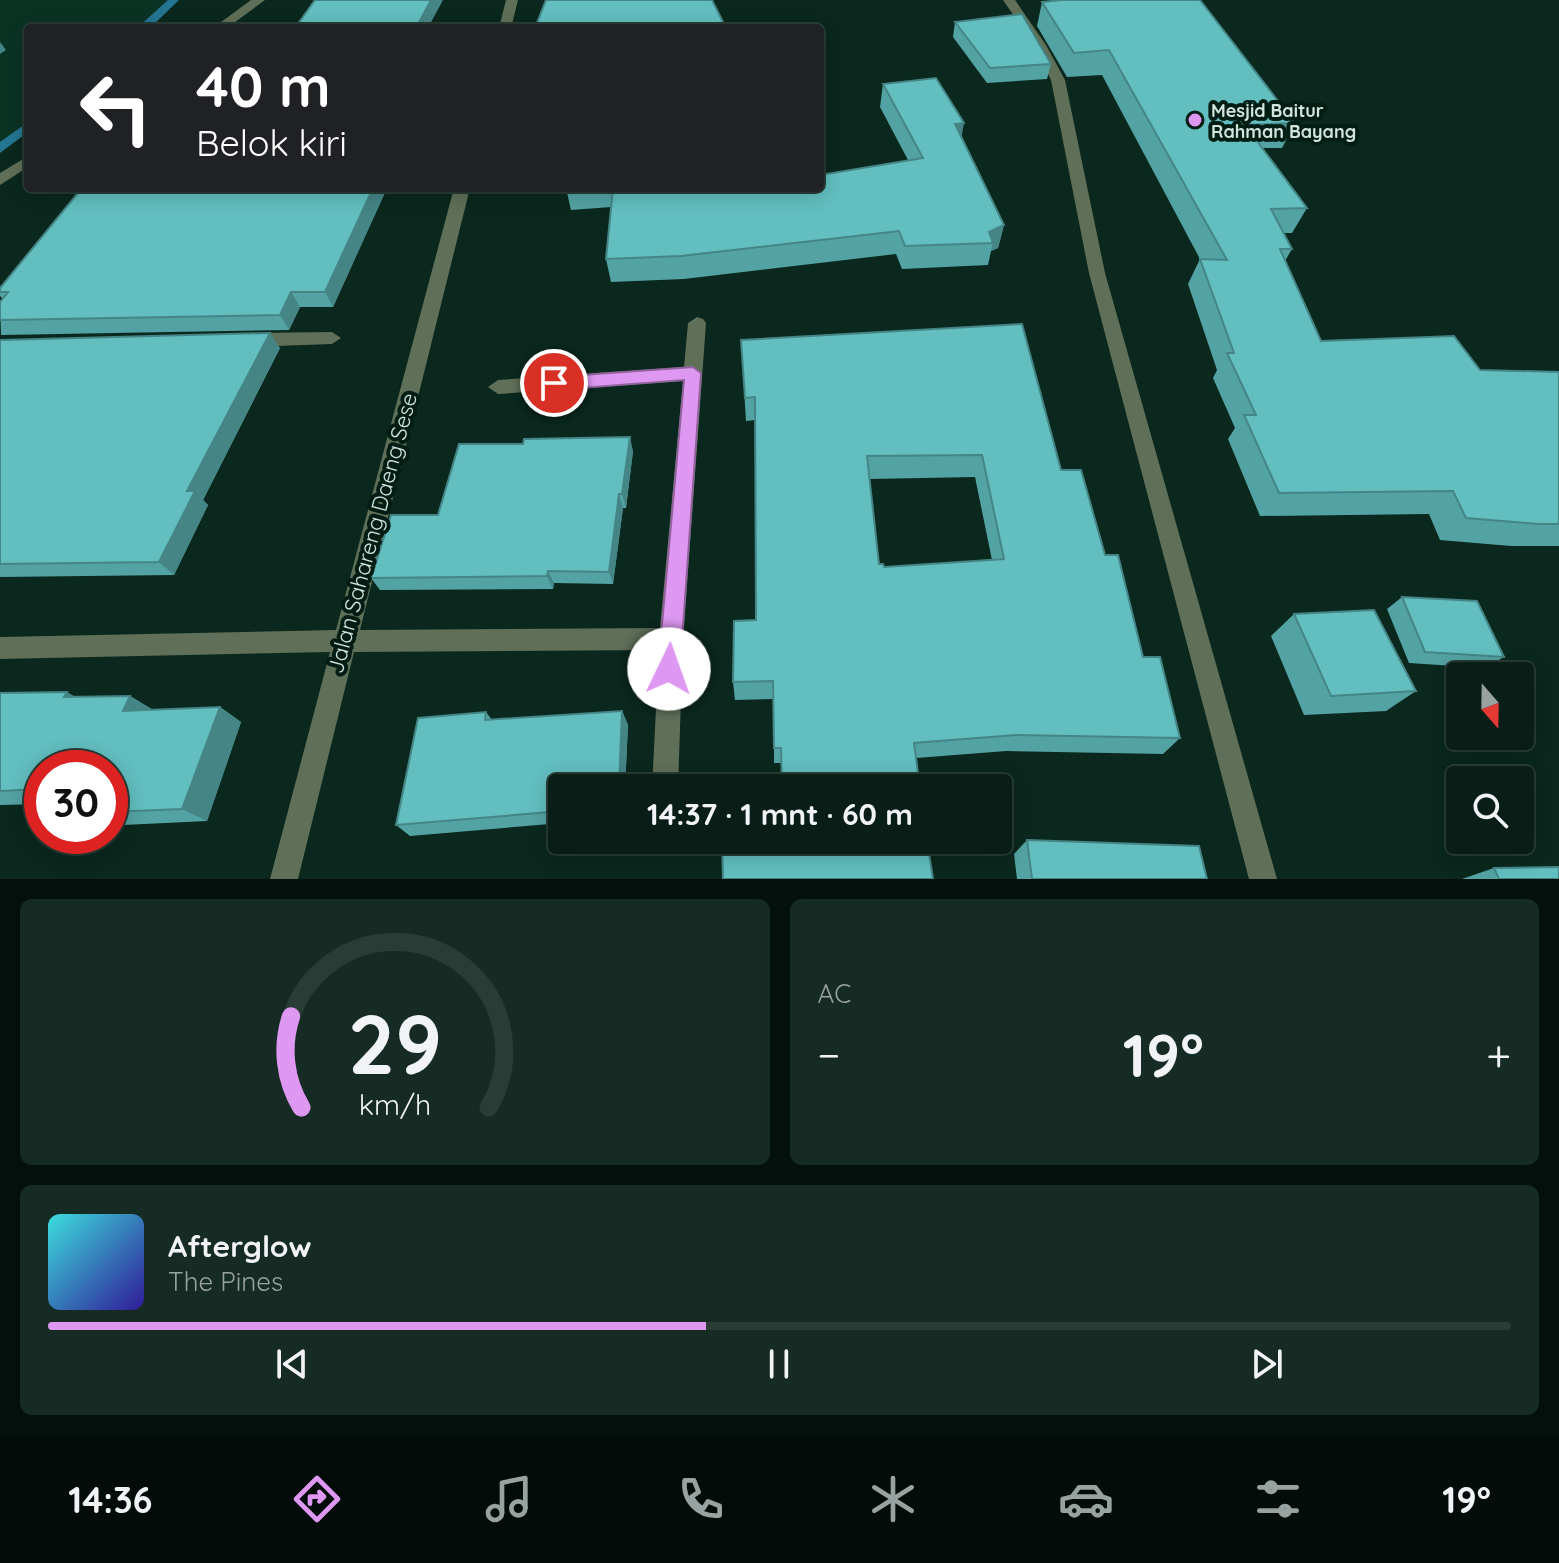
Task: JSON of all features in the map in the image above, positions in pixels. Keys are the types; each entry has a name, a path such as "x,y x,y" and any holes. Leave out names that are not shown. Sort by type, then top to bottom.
{"street":[{"path":"225,24 259,0"},
{"path":"506,24 512,0"},
{"path":"1009,0 1040,45 1058,80 1097,273 1263,879"},
{"path":"5,176 24,163"},
{"name":"Jalan Sahareng Daeng Sese","path":"284,879 461,192"},
{"path":"666,774 671,639 697,323"},
{"path":"222,340 332,338"},
{"path":"498,387 693,373"},
{"path":"0,648 671,639"}],"shaded area":[{"path":"0,0 174,0 147,24 24,24 24,129 0,149"}],"building":[{"path":"315,0 431,0 418,24 298,24"},
{"path":"546,0 712,0 724,24 537,24"},
{"path":"1200,0 1295,123 1245,125 1307,208 1271,209 1292,249 1280,249 1321,341 1454,336 1480,370 1559,372 1559,524 1466,518 1453,491 1279,493 1244,415 1256,415 1227,353 1234,353 1200,259 1227,260 1109,50 1074,53 1042,2"},
{"path":"1022,14 1051,64 990,68 955,22"},
{"path":"936,78 964,123 955,124 1004,225 989,232 993,243 905,246 899,231 681,256 606,259 613,192 824,192 824,174 923,158 883,84"},
{"path":"79,192 371,192 325,292 291,292 280,315 0,320 0,302 8,292 0,292 0,288"},
{"path":"1022,324 1061,470 1081,470 1105,555 1118,555 1143,657 1160,657 1180,738 1016,735 914,743 918,774 782,774 781,748 774,748 773,681 733,682 734,621 756,620 755,397 745,398 741,340","holes":["982,455 1004,559 884,567 879,564 867,456"]},
{"path":"270,333 187,491 195,491 159,562 0,564 0,340"},
{"path":"630,437 609,572 548,571 547,576 371,578 391,515 438,515 459,444 523,444 524,439"},
{"path":"1402,597 1477,601 1504,657 1425,652"},
{"path":"1374,610 1416,691 1331,696 1294,614"},
{"path":"67,692 64,697 130,696 123,711 220,707 182,809 128,811 128,750 24,750 24,790 0,791 0,693"},
{"path":"622,711 620,774 548,774 548,812 396,825 418,718 486,712 485,720"},
{"path":"1027,840 1199,846 1207,879 1032,879"},
{"path":"722,854 929,854 933,879 723,879"},
{"path":"1559,867 1559,879 1499,879 1494,868"}],"waterway":[{"path":"147,24 174,0"},
{"path":"0,149 24,129"}],"place":[{"name":"Mesjid Baitur Rahman Bayang","path":"1195,120"}],"route":[{"path":"554,383 693,373 669,669"}]}
